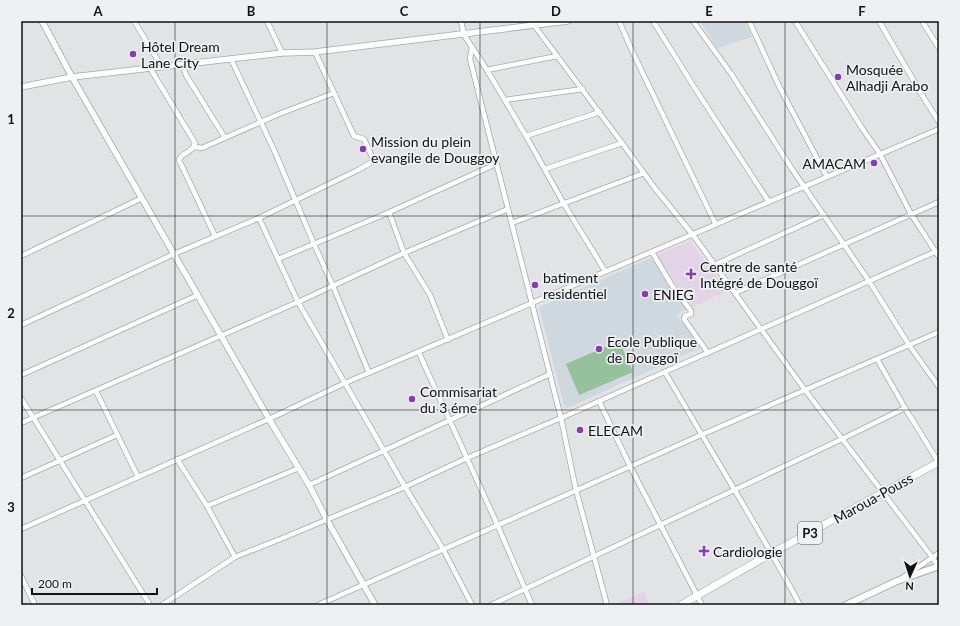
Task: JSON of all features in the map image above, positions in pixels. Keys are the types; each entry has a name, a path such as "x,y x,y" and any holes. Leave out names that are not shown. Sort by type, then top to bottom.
{"main road":[{"name":"Maroua-Pouss","path":"681,605 772,553 939,462"},
{"path":"846,605 897,581 939,567"}],"street":[{"path":"42,21 72,77 222,335 269,419 309,485 375,605"},
{"path":"134,21 162,67"},
{"path":"267,21 282,53"},
{"path":"21,87 72,77 282,53 315,52 464,34 533,23 568,21"},
{"path":"619,21 716,225"},
{"path":"653,21 770,202"},
{"path":"693,21 732,75 843,244 869,280 909,346 939,387"},
{"path":"749,21 780,88 827,177"},
{"path":"795,21 880,154 911,214 937,251 939,257"},
{"path":"879,21 914,83 939,122"},
{"path":"922,21 939,48"},
{"path":"460,22 464,34 472,48 487,70 564,204 605,271"},
{"path":"533,23 644,173 693,235 804,390 939,567"},
{"path":"472,48 470,59 561,418 576,490 607,605"},
{"path":"21,325 174,254 259,218 358,170 374,160 364,139 354,136 315,52"},
{"path":"487,70 557,56"},
{"path":"231,59 261,122 333,286 369,373"},
{"path":"182,64 186,75 225,138"},
{"path":"150,68 195,143 194,147"},
{"path":"504,100 583,89"},
{"path":"215,236 179,160 181,156 194,147 202,148 261,122 334,93"},
{"path":"526,136 600,112"},
{"path":"21,529 269,419 345,383 419,353 605,271 693,235 939,129"},
{"path":"545,169 622,143"},
{"path":"278,259 389,212 496,164"},
{"path":"512,223 644,173"},
{"path":"21,256 142,198"},
{"path":"734,293 939,202"},
{"path":"21,423 298,302 404,253 508,209"},
{"path":"389,212 404,253 430,295 448,340"},
{"path":"714,264 824,215"},
{"path":"259,218 298,302 442,549 472,605"},
{"path":"162,605 235,557 405,487 467,458 561,418 937,251"},
{"path":"652,252 691,311 691,314 685,316 684,319 708,353"},
{"path":"21,375 198,295"},
{"path":"318,605 497,524 939,332"},
{"path":"419,353 497,524 532,605"},
{"path":"877,359 905,408 939,462"},
{"path":"665,372 701,435 735,489 800,605"},
{"path":"309,485 550,374"},
{"path":"96,391 138,477"},
{"path":"21,398 150,605"},
{"path":"599,401 630,466 702,605"},
{"path":"491,605 905,408"},
{"path":"21,478 117,435"},
{"path":"177,459 207,506 235,557"},
{"path":"207,506 299,468"},
{"path":"897,581 939,553"},
{"path":"21,576 35,605"}],"shaded area":[{"path":"700,21 744,21 752,37 717,48"},
{"name":"Centre de santé Intégré de Douggoï","path":"690,241 727,291 693,307 655,256"},
{"name":"Ecole Publique de Douggoï","path":"651,258 687,309 676,315 702,347 565,409 539,307"},
{"path":"644,592 649,605 611,605 630,598"}],"green space":[{"path":"619,341 633,372 579,395 566,364"}],"place":[{"name":"Hôtel Dream Lane City","path":"133,54"},
{"name":"Mosquée Alhadji Arabo","path":"838,77"},
{"name":"Mission du plein evangile de Douggoy","path":"363,149"},
{"name":"AMACAM","path":"874,163"},
{"name":"Centre de santé Intégré de Douggoï","path":"691,274"},
{"name":"batiment residentiel","path":"535,285"},
{"name":"ENIEG","path":"645,294"},
{"name":"Ecole Publique de Douggoï","path":"599,349"},
{"name":"Commisariat du 3 éme","path":"412,399"},
{"name":"ELECAM","path":"580,430"},
{"name":"Cardiologie","path":"704,551"}]}
